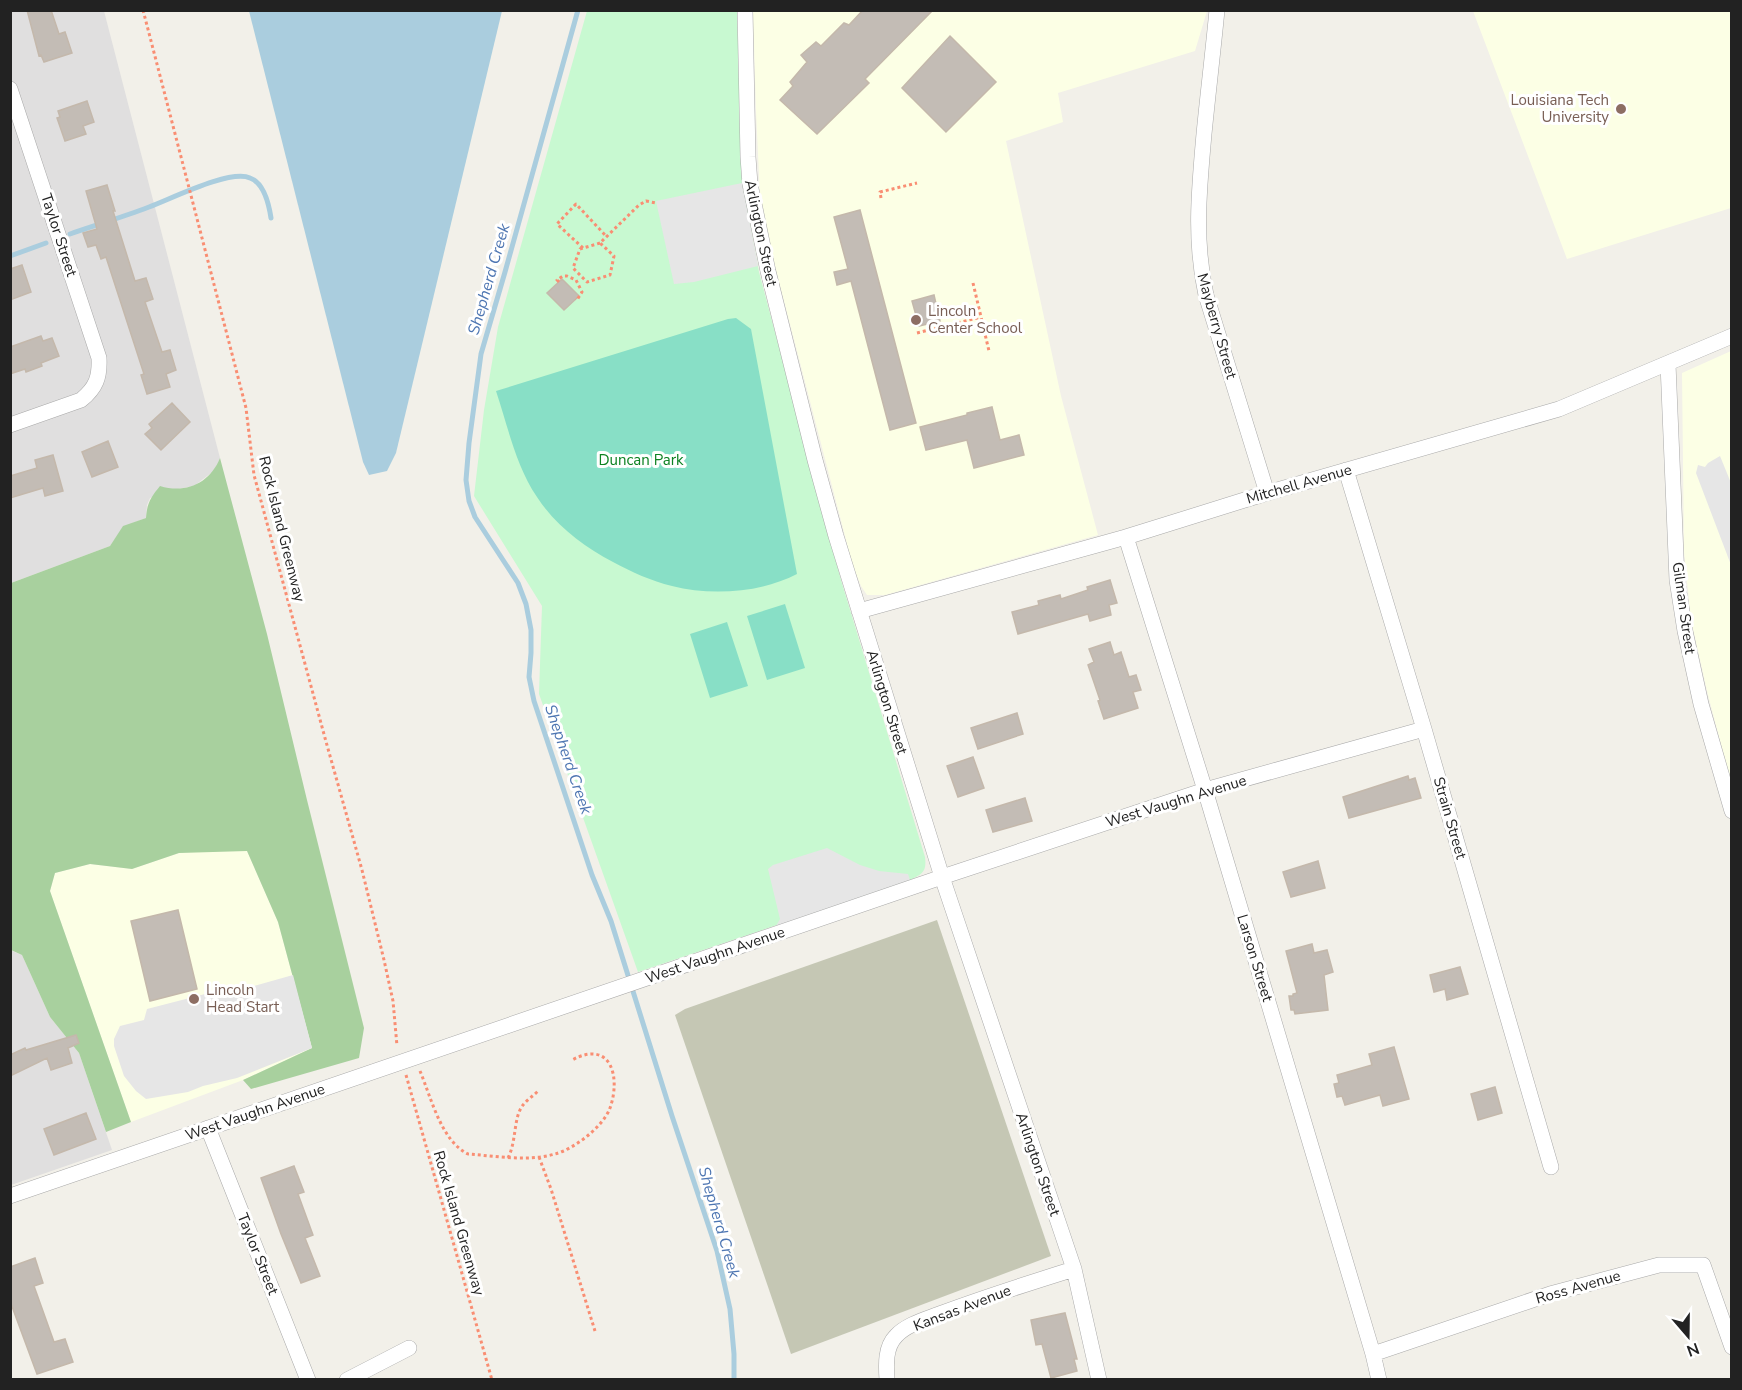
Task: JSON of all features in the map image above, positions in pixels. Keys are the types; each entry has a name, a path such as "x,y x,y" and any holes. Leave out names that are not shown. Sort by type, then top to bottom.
{"street":[{"name":"Arlington Street","path":"745,10 750,184 815,460 836,536 942,877 1074,1269 1099,1380"},
{"name":"Mayberry Street","path":"1217,10 1198,198 1200,270 1267,494"},
{"name":"Taylor Street","path":"10,89 99,358 100,372 97,383 81,400 10,425"},
{"name":"Mitchell Avenue","path":"859,611 1126,537 1346,470 1559,409 1731,336"},
{"name":"Gilman Street","path":"1668,364 1677,580 1685,631 1701,704 1731,811"},
{"name":"Strain Street","path":"1346,470 1551,1167"},
{"name":"Larson Street","path":"1126,537 1205,790 1379,1380"},
{"name":"West Vaughn Avenue","path":"10,1196 942,877 1205,790 1424,729"},
{"name":"Taylor Street","path":"208,1128 308,1380"},
{"name":"Ross Avenue","path":"1373,1354 1550,1294 1659,1265 1703,1265 1731,1347"},
{"name":"Kansas Avenue","path":"887,1380 888,1349 896,1336 914,1324 990,1295 1074,1269"},
{"path":"348,1380 409,1348"}],"path":[{"name":"Rock Island Greenway","path":"143,10 246,408 254,474 362,870 393,1001 398,1053"},
{"path":"881,198 880,192 916,183"},
{"path":"600,243 614,256 610,275 587,282 573,268 580,249 600,243 639,205 646,201 656,203"},
{"path":"583,248 557,224 576,204 606,236"},
{"path":"576,280 580,275"},
{"path":"559,282 560,278 567,276 576,280 582,292 576,299"},
{"path":"973,283 989,351"},
{"path":"917,333 981,317"},
{"path":"420,1070 448,1138 459,1150 468,1154 508,1158 538,1157 558,1154 579,1142 598,1126 610,1108 613,1076 612,1066 608,1060 602,1056 585,1054 572,1060"},
{"name":"Rock Island Greenway","path":"405,1072 492,1380"},
{"path":"508,1158 514,1144 521,1108 538,1091"},
{"path":"538,1157 551,1189 595,1331"}],"shaded area":[{"path":"11,11 104,11 220,458 215,470 194,486 150,498 146,518 123,527 110,546 11,583"},
{"name":"Lincoln Center School","path":"753,11 1207,11 1195,51 1058,93 1063,122 1006,141 1061,396 1098,535 885,595 867,595 861,586 852,563 769,243 760,197"},
{"name":"Louisiana Tech University","path":"1473,11 1731,11 1731,208 1567,259"},
{"path":"742,183 758,266 694,282 674,284 656,201"},
{"path":"1731,351 1731,782 1691,620 1684,552 1682,373"},
{"path":"1720,456 1731,483 1731,565 1696,473 1698,465 1705,467"},
{"path":"827,848 860,865 879,871 908,874 910,880 776,926 780,919 768,869 773,865"},
{"name":"Lincoln Head Start","path":"247,851 278,922 312,1048 243,1080 131,1122 50,891 55,873 90,864 132,869 179,853"},
{"path":"937,920 1051,1256 791,1354 675,1015 685,1009"},
{"path":"10,950 22,955 50,1017 79,1053 112,1150 11,1185"},
{"path":"293,975 312,1048 237,1078 188,1092 146,1099 124,1076 114,1046 114,1039 120,1026 144,1020 147,1009 209,993 211,998"}],"green space":[{"name":"Duncan Park","path":"587,11 737,11 742,183 759,272 841,580 925,857 923,872 910,880 638,972 539,694 542,606 474,496 484,410 498,327"},
{"path":"736,318 751,329 797,574 751,589 719,592 687,589 657,582 602,556 571,534 544,507 523,472 496,391"},
{"path":"220,458 267,634 364,1028 359,1058 251,1089 243,1080 312,1048 278,922 247,851 179,853 132,869 90,864 55,873 50,891 131,1122 106,1132 79,1053 50,1017 22,955 11,950 11,583 110,546 123,526 146,518 150,500 160,486 179,489 196,484 210,474"},
{"path":"785,604 805,668 767,680 747,616"},
{"path":"727,622 748,686 710,698 690,634"}],"water":[{"path":"249,11 502,11 396,453 387,471 369,475 363,462"}],"building":[{"path":"27,10 51,10 59,34 65,32 72,53 44,62 41,55 39,56"},
{"path":"863,10 933,10 865,79 869,83 817,134 780,100 793,86 790,82 807,62 801,55 816,42 821,46 844,23 849,25"},
{"path":"950,36 996,82 946,132 902,88"},
{"path":"87,101 94,122 83,126 86,134 65,141 57,118 60,117 58,111"},
{"path":"107,185 135,281 146,278 153,299 145,302 162,352 170,350 176,370 166,374 170,387 147,394 141,375 144,374 106,257 101,259 96,245 88,247 83,233 97,229 86,191"},
{"path":"860,210 916,423 890,430 851,281 837,285 834,272 848,269 834,217"},
{"path":"22,265 31,292 10,300 10,269"},
{"path":"562,279 579,296 564,310 547,293"},
{"path":"934,295 940,321 919,326 912,301"},
{"path":"41,336 43,341 52,338 59,356 26,372 25,369 10,374 10,347"},
{"path":"172,403 190,422 161,450 145,434 152,428 149,424"},
{"path":"992,407 1000,440 1019,435 1024,455 974,468 967,440 926,450 920,427"},
{"path":"108,441 118,467 92,477 82,452"},
{"path":"53,455 63,491 45,496 43,488 10,498 10,476 37,468 35,460"},
{"path":"1110,580 1117,603 1109,605 1111,615 1090,621 1088,614 1018,634 1012,612 1039,605 1038,601 1060,595 1061,599"},
{"path":"1110,642 1114,655 1121,652 1129,677 1136,675 1141,690 1133,692 1138,708 1104,719 1088,665 1094,662 1089,649"},
{"path":"1017,713 1023,734 978,749 971,728"},
{"path":"973,757 984,788 958,797 947,766"},
{"path":"1408,776 1409,780 1415,778 1421,798 1349,818 1343,797"},
{"path":"1025,798 1032,821 993,832 986,810"},
{"path":"1318,861 1325,888 1291,897 1283,872"},
{"path":"178,910 197,989 150,1001 131,921"},
{"path":"1312,944 1314,953 1327,950 1333,972 1324,975 1328,1010 1295,1014 1294,1010 1291,1010 1289,996 1297,993 1286,951"},
{"path":"1460,967 1468,994 1447,1000 1445,989 1434,992 1430,975"},
{"path":"76,1035 79,1043 68,1048 72,1063 51,1070 47,1058 10,1076 10,1055 25,1048 26,1050"},
{"path":"1394,1047 1409,1099 1383,1106 1380,1095 1345,1105 1342,1096 1337,1097 1334,1084 1339,1083 1337,1075 1372,1065 1369,1054"},
{"path":"1495,1087 1502,1113 1478,1120 1471,1094"},
{"path":"86,1113 96,1139 54,1155 44,1129"},
{"path":"294,1166 304,1192 298,1194 313,1235 305,1238 320,1276 301,1283 261,1178"},
{"path":"35,1258 43,1283 34,1286 54,1342 65,1339 73,1362 37,1374 10,1301 10,1267"},
{"path":"1065,1313 1077,1359 1074,1359 1077,1371 1051,1378 1042,1344 1036,1345 1031,1320"}],"waterway":[{"name":"Shepherd Creek","path":"578,10 481,354 466,480 469,501 475,517 518,583 526,604 531,630 529,677 534,701 592,875 611,921 717,1251 730,1309 734,1380"},
{"path":"70,234 139,211 200,186 241,176 255,181 262,189 271,218"},
{"path":"10,256 46,243"}],"place":[{"name":"Louisiana Tech University","path":"1621,109"},
{"name":"Lincoln Center School","path":"916,320"},
{"name":"Lincoln Head Start","path":"194,999"}]}
